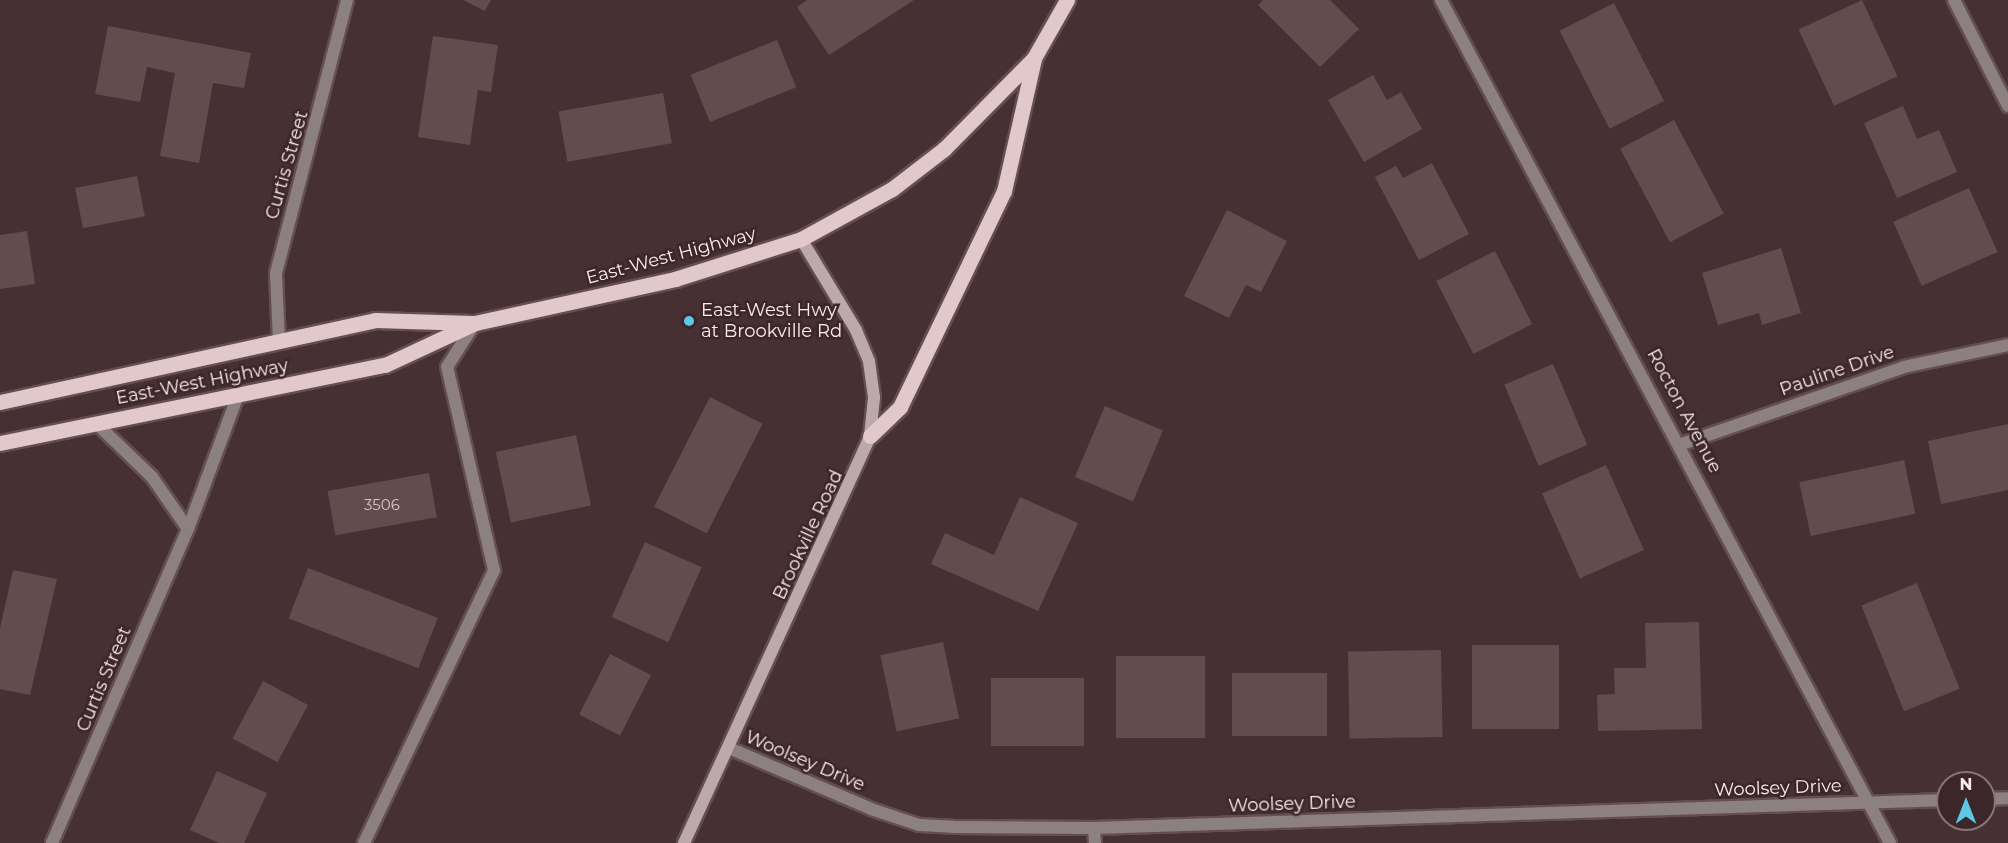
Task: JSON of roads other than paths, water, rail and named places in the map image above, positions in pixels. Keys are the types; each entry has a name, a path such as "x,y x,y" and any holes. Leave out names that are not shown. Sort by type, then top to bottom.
{"main road":[{"name":"East-West Highway","path":"0,443 385,365 475,323 675,279 801,239 892,189 935,156 1034,57 1066,0"},
{"path":"870,436 900,407 1004,191 1034,57"},
{"name":"Brookville Road","path":"684,843 870,436 874,397 869,361 856,330 801,239"},
{"name":"East-West Highway","path":"0,402 375,320 475,323"}],"street":[{"name":"Curtis Street","path":"279,342 276,273 347,0"},
{"name":"Rocton Avenue","path":"1440,0 1682,444 1872,803 1890,843"},
{"path":"1954,0 2008,106"},
{"path":"364,843 494,570 447,367 475,323"},
{"name":"Pauline Drive","path":"1682,444 1904,367 2008,345"},
{"name":"Curtis Street","path":"52,843 189,528 238,395"},
{"path":"96,423 152,477 189,528"},
{"name":"Woolsey Drive","path":"729,748 919,825 1094,828 1936,800"},
{"path":"1094,828 1095,843"}],"place":[{"name":"East-West Hwy at Brookville Rd","path":"689,321"}]}
